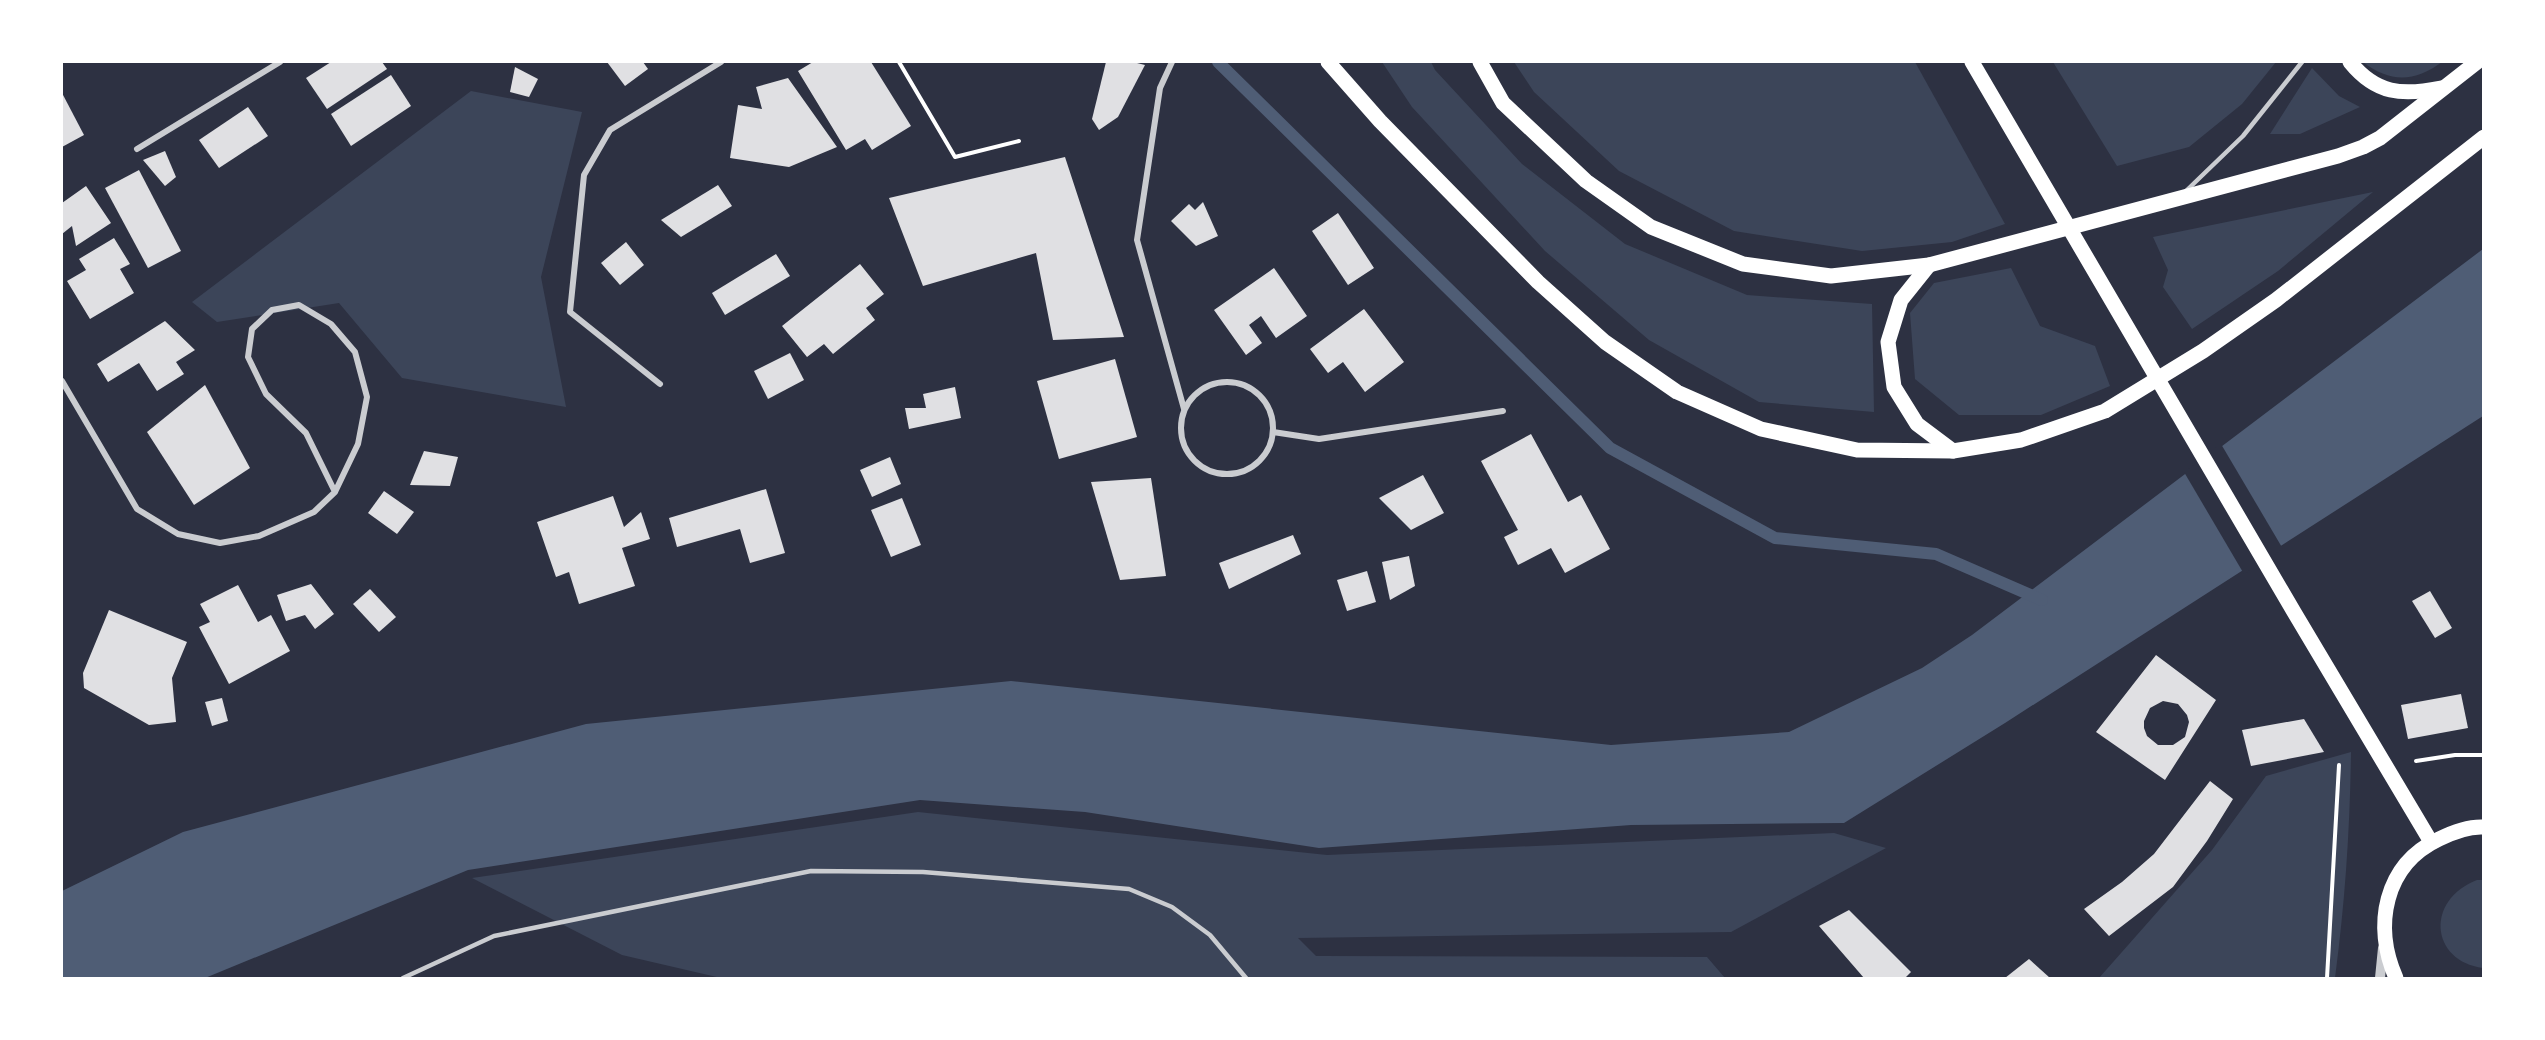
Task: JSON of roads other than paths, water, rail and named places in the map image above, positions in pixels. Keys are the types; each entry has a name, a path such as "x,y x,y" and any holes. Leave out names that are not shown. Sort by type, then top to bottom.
{"main road":[{"path":"1328,62 1380,121 1538,282 1605,342 1677,392 1761,429 1857,450 1953,451 2021,440 2105,411 2203,351 2276,300 2484,136"},
{"path":"1480,62 1503,103 1586,181 1651,227 1743,264 1832,276 1929,266 2338,156 2363,147 2399,123 2477,62"},
{"path":"1972,62 2431,842"},
{"path":"2350,62 2359,73 2378,87 2398,93 2417,93 2444,88"},
{"path":"1929,266 1901,300 1888,342 1894,387 1917,424 1953,451"},
{"path":"2396,978 2384,942 2385,909 2390,893 2406,864 2431,842 2453,832 2484,827"}],"street":[{"path":"137,149 280,62"},
{"path":"660,384 570,312 584,174 610,130 721,62"},
{"path":"1172,62 1160,88 1137,240 1184,409"},
{"path":"62,381 137,509 178,534 220,543 259,536 314,512 335,492 358,444 367,397 355,351 331,324 299,305 273,310 252,329 248,357 266,394 306,433 335,492"},
{"path":"1216,382 1245,385 1257,393 1266,404 1272,418 1273,432 1269,447 1247,470 1231,474 1215,473 1200,466 1189,455 1182,440 1180,424 1184,409 1192,396 1216,382"},
{"path":"1273,432 1318,439 1503,411"},
{"path":"2380,978 2384,942"}],"lane":[{"path":"2180,197 2242,136 2302,62"},
{"path":"404,978 494,936 811,871 923,872 1129,889 1172,907 1210,935 1246,978"}],"waterway":[{"path":"1218,62 1610,448 1775,538 1936,554 2042,600"}]}
